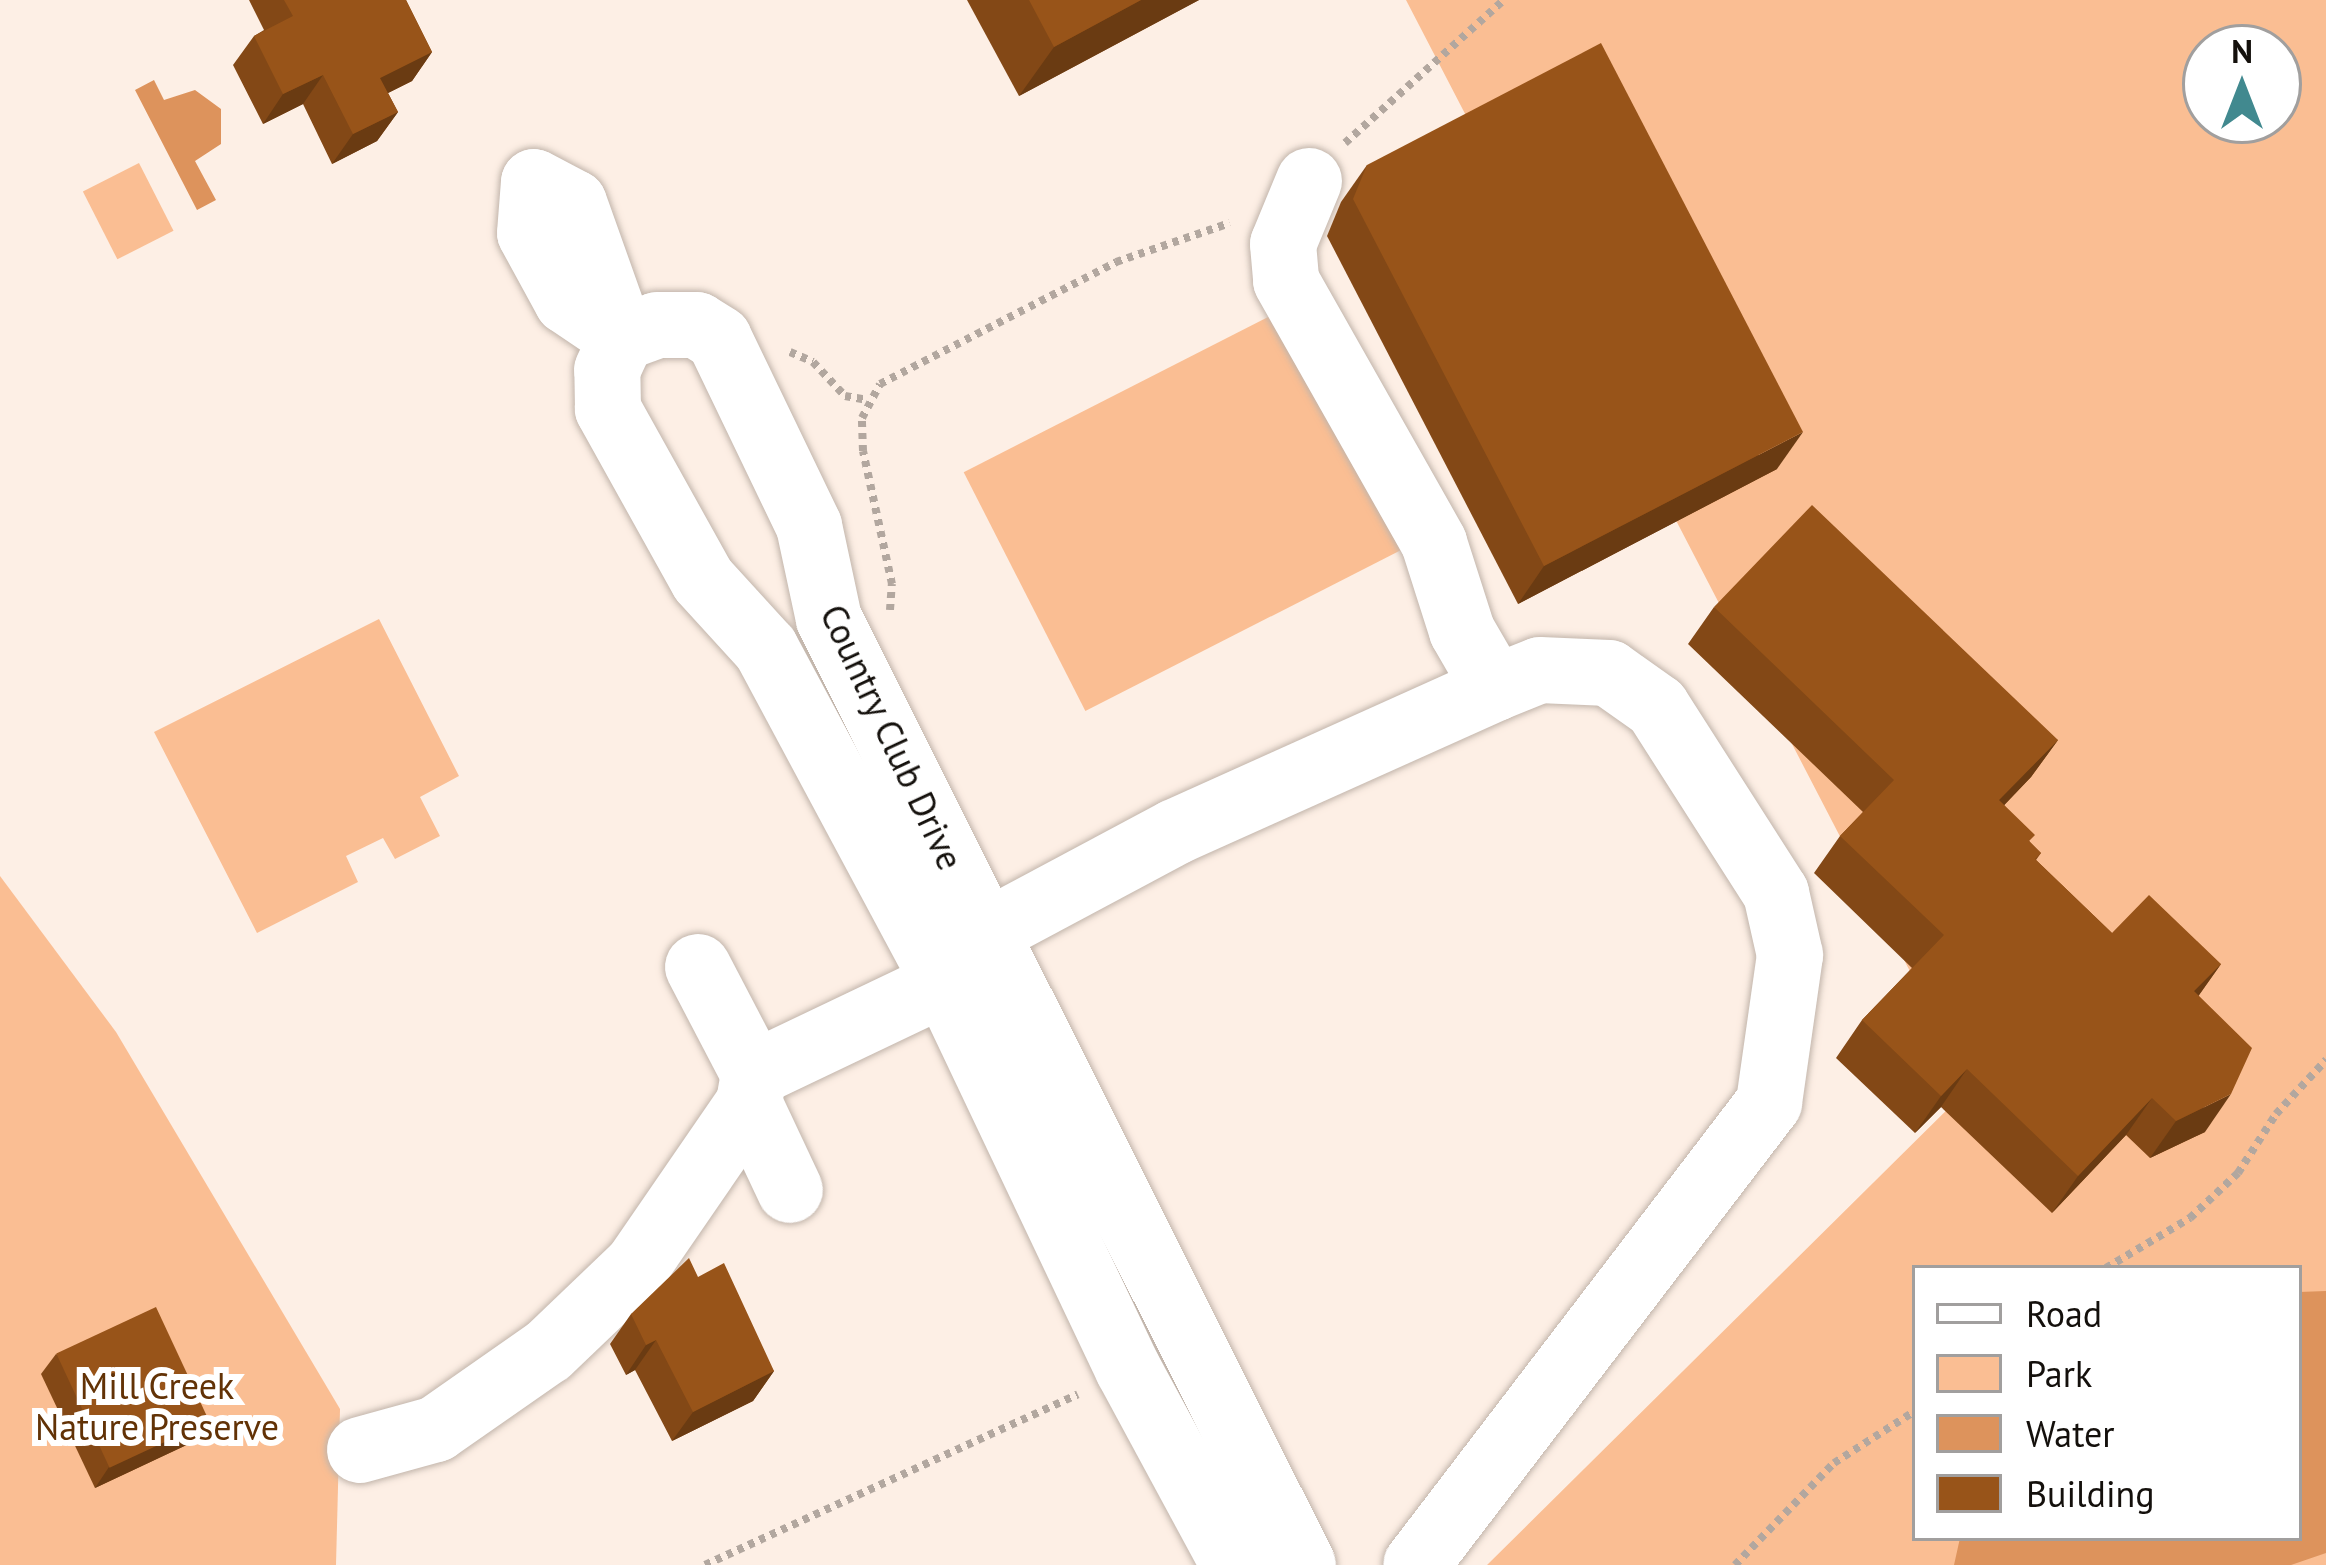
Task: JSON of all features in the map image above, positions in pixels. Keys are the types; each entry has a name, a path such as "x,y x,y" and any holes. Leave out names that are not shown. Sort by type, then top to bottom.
{"street":[{"path":"1309,181 1283,244 1286,281 1434,543 1462,631 1495,688"},
{"name":"Country Club Drive","path":"1234,1565 1127,1369 945,983 766,649 703,580 608,409 607,370 622,338 657,325 697,325 718,339 809,526 829,619 1303,1565"},
{"path":"360,1450 436,1429 548,1351 637,1266 752,1088 945,983 986,933 1175,832 1495,688 1540,670 1609,673 1657,706 1776,893 1790,955 1784,1029 1769,1103 1416,1565"},
{"path":"698,967 752,1088 790,1190"}],"path":[{"path":"888,626 892,584 869,495 862,418 880,384 1116,262 1230,223 1309,181 1504,0"},
{"path":"2111,1265 2190,1218 2238,1173 2276,1114 2326,1060"},
{"path":"705,1565 1127,1369"},
{"path":"1735,1565 1834,1463 1912,1413"}],"green space":[{"path":"1406,0 2326,0 2326,1565 1487,1565 1970,1087"},
{"path":"139,163 174,231 117,259 83,192"},
{"path":"1280,311 1402,550 1085,711 964,472"},
{"path":"379,619 459,776 420,797 440,836 395,859 383,838 346,856 358,882 257,933 154,732"},
{"name":"Mill Creek Nature Preserve","path":"0,876 116,1032 340,1409 336,1565 0,1565"}],"water":[{"path":"154,80 164,100 195,90 221,109 221,144 195,161 216,200 197,210 135,90"},
{"path":"2326,1291 2326,1553 2291,1565 1954,1565 1959,1541 2302,1541 2302,1292"}],"building":[{"path":"284,0 406,0 432,52 380,78 398,112 353,134 323,75 283,94 254,36 293,16"},
{"path":"1029,0 1141,0 1054,47"},
{"path":"1601,43 1803,432 1544,566 1353,199 1367,165"},
{"path":"1812,505 2058,740 1999,800 2035,835 2029,841 2041,853 2035,859 2112,933 2149,895 2221,964 2194,991 2252,1048 2231,1094 2176,1121 2152,1098 2078,1176 1967,1069 1941,1096 1862,1020 1944,935 1840,836 1894,780 1714,607"},
{"path":"689,1258 698,1277 724,1263 774,1371 693,1412 656,1340 646,1345 631,1314"},
{"path":"156,1307 209,1421 110,1468 56,1353"}]}
